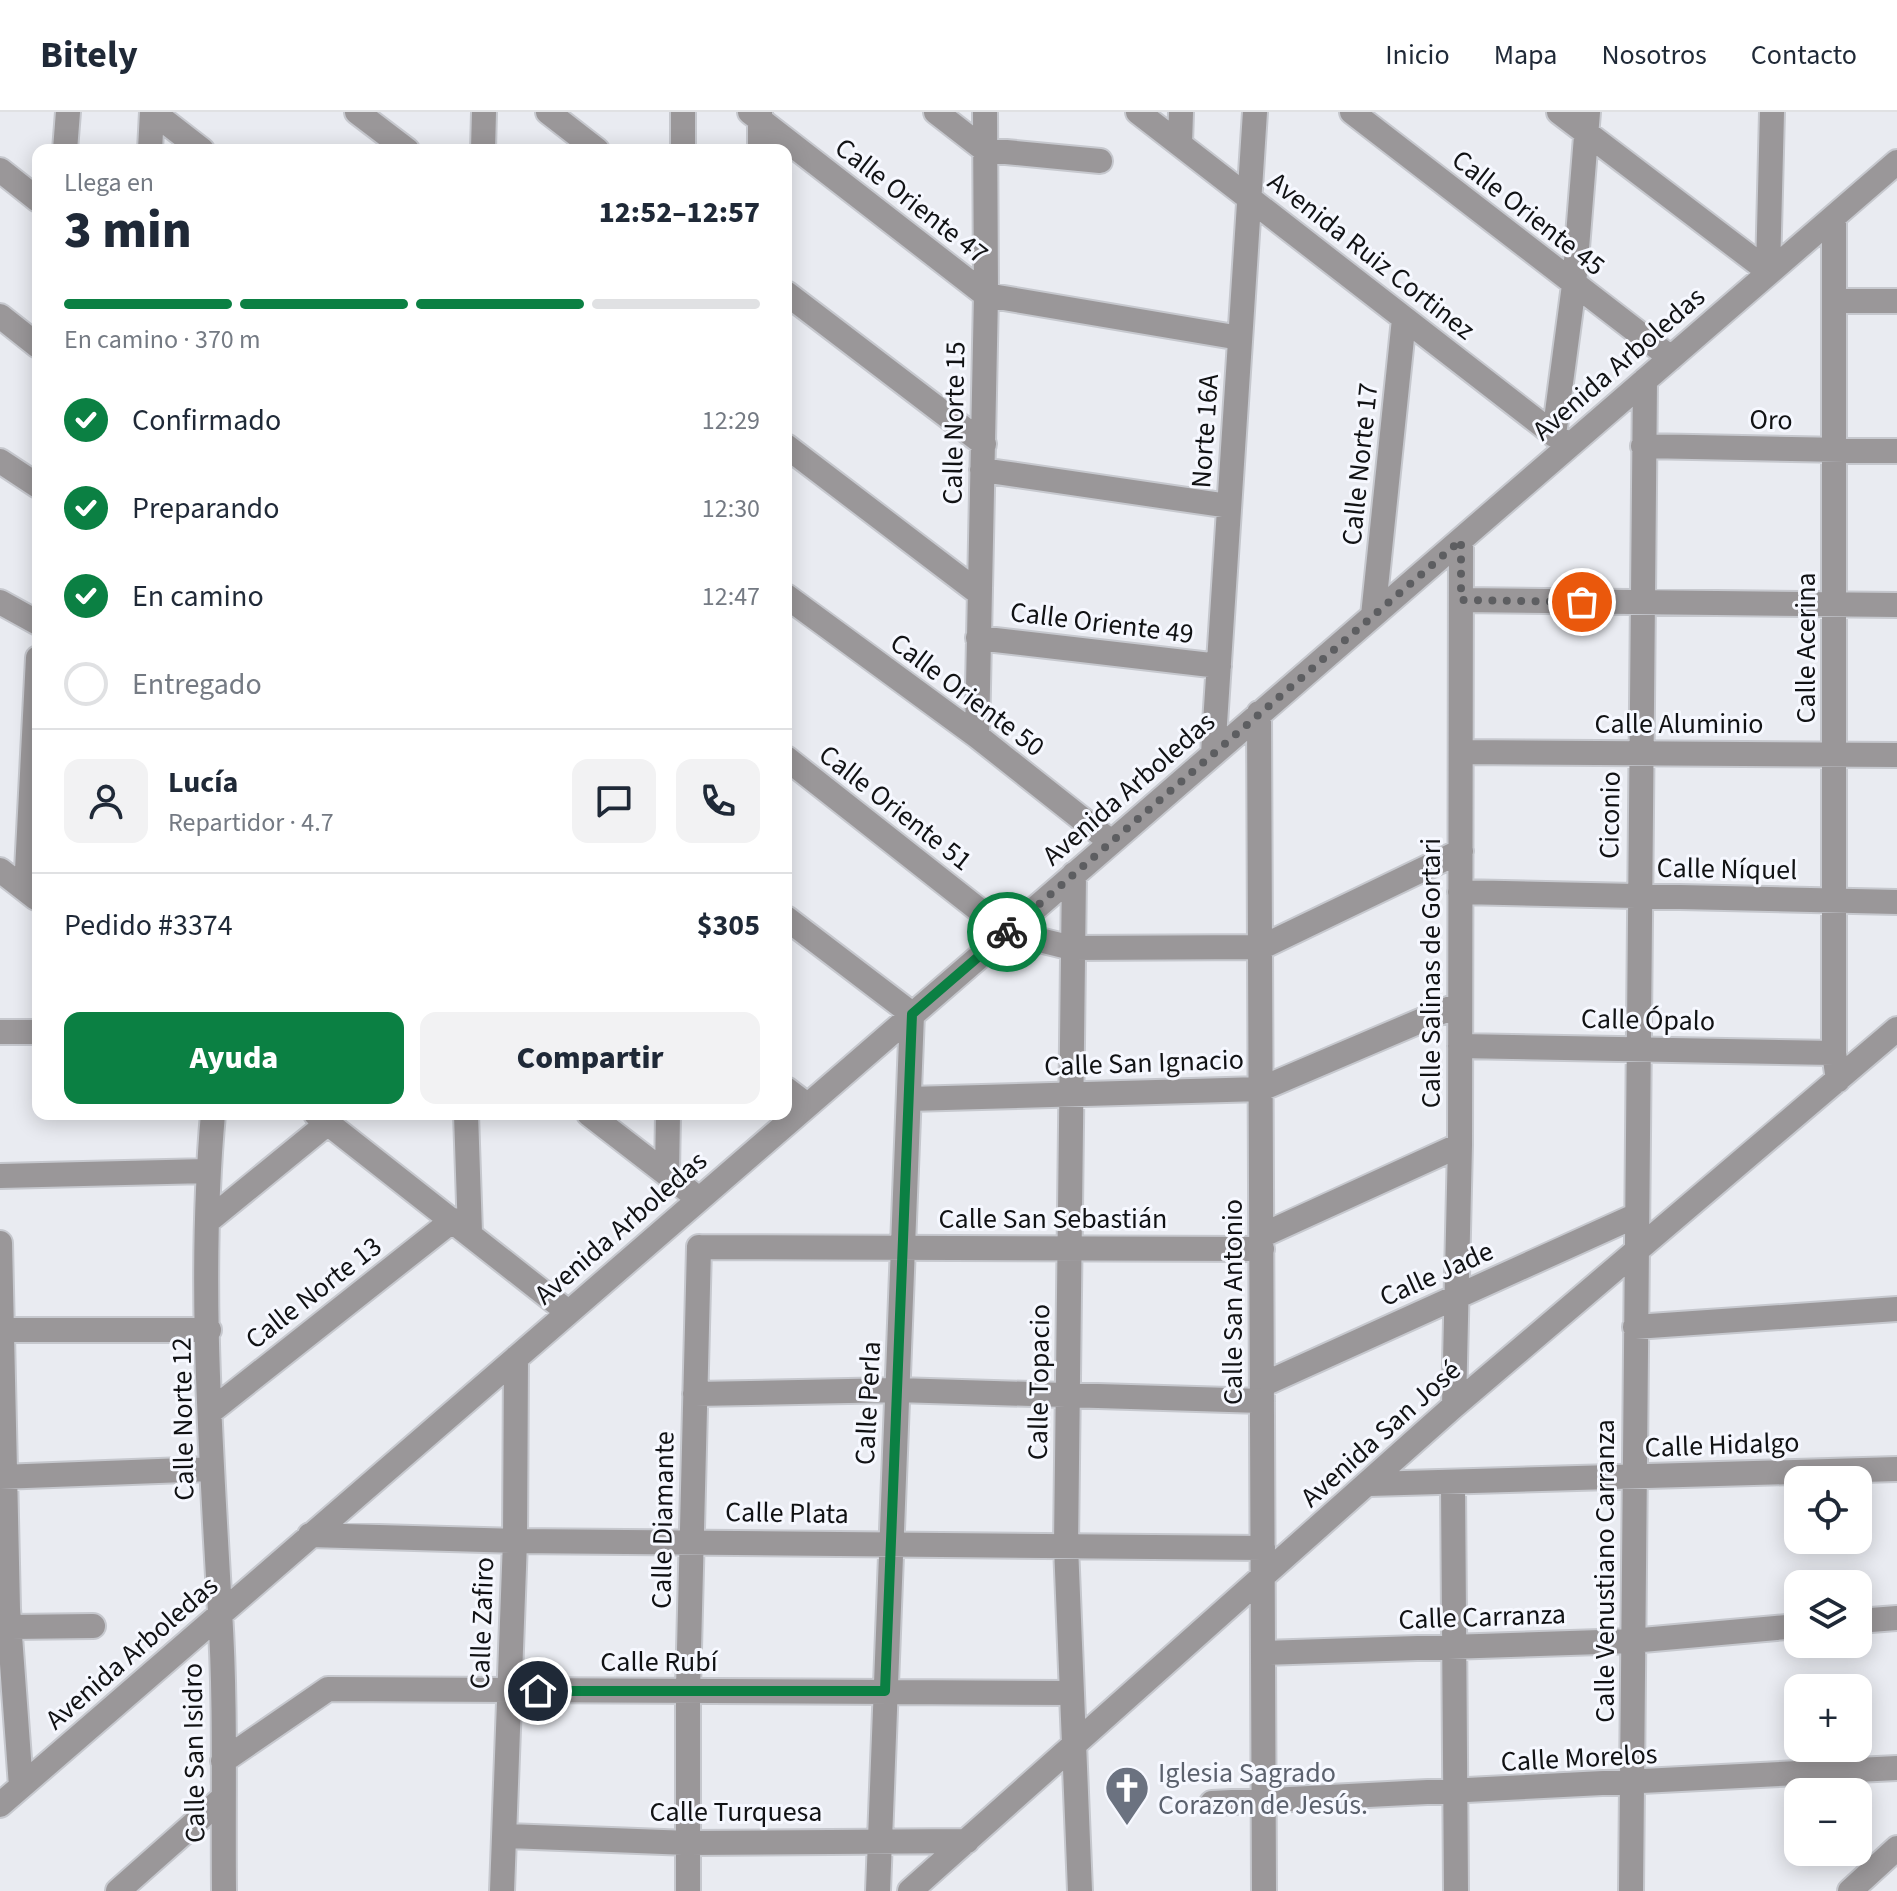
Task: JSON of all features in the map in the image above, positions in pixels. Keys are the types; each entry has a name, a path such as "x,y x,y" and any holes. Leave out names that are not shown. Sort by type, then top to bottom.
{"street":[{"path":"65,144 68,112"},
{"path":"150,144 153,112"},
{"path":"153,112 194,144"},
{"path":"357,112 399,144"},
{"path":"483,144 484,112"},
{"path":"548,112 589,144"},
{"path":"683,112 683,144"},
{"path":"936,112 985,150 1100,161"},
{"name":"Calle Norte 15","path":"977,736 986,295 985,112"},
{"name":"Avenida Ruiz Cortinez","path":"1138,112 1561,440"},
{"path":"1180,144 1181,112"},
{"name":"Norte 16A","path":"1213,754 1255,112"},
{"name":"Calle Oriente 45","path":"1352,112 1671,358"},
{"path":"1559,112 1588,122 1768,271"},
{"path":"1768,271 1771,113"},
{"path":"757,114 760,144"},
{"name":"Calle Oriente 47","path":"757,114 986,295 1240,338"},
{"path":"1561,440 1588,122"},
{"name":"Avenida Arboledas","path":"792,1118 1461,540 1561,440 1645,380 1897,162"},
{"path":"0,170 32,195"},
{"name":"Calle Acerina","path":"1834,217 1834,1053 1838,1080"},
{"path":"792,298 984,444"},
{"path":"1834,301 1897,301"},
{"path":"0,316 32,341"},
{"name":"Calle Norte 17","path":"1373,616 1404,319"},
{"name":"Ciconio","path":"1635,1251 1645,380"},
{"name":"Oro","path":"1643,446 1897,451"},
{"name":"Calle Oriente 49","path":"792,451 979,593"},
{"path":"0,461 32,482"},
{"path":"982,470 1229,506"},
{"name":"Calle Salinas de Gortari","path":"1454,1406 1454,1297 1460,1145 1461,540"},
{"name":"Calle Oriente 50","path":"792,600 977,736 1111,842"},
{"path":"1461,600 1897,605"},
{"path":"0,602 32,620"},
{"name":"Calle Oriente 49","path":"978,638 1219,666"},
{"name":"Calle San Antonio","path":"1259,713 1264,1891"},
{"name":"Calle Aluminio","path":"1461,752 1897,755"},
{"name":"Calle Oriente 51","path":"792,763 1007,932"},
{"path":"1007,932 1072,948 1262,947 1461,851"},
{"path":"0,870 32,895"},
{"name":"Calle Topacio","path":"1074,874 1066,1546 1080,1891"},
{"name":"Calle Níquel","path":"1460,892 1897,902"},
{"path":"792,923 912,1014"},
{"name":"Calle San Ignacio","path":"909,1099 1261,1089 1460,1004"},
{"name":"Calle Perla","path":"878,1891 912,1014"},
{"name":"Avenida San José","path":"910,1891 1075,1748 1454,1406 1897,1029"},
{"path":"0,1032 32,1032"},
{"name":"Calle Ópalo","path":"1460,1046 1834,1053"},
{"path":"792,1094 807,1105"},
{"name":"Calle Norte 12","path":"212,1120 208,1171 210,1412 221,1615"},
{"path":"208,1221 320,1120"},
{"path":"325,1120 568,1312"},
{"path":"461,1226 466,1120"},
{"path":"597,1120 699,1199"},
{"path":"667,1174 668,1120"},
{"name":"Avenida Arboledas","path":"0,1805 790,1120"},
{"name":"Calle San Sebastián","path":"699,1247 1071,1249 1262,1242 1460,1145"},
{"path":"0,1176 208,1171"},
{"name":"Calle Jade","path":"695,1394 897,1390 1067,1395 1262,1393 1454,1297 1635,1216"},
{"path":"675,1220 699,1247"},
{"name":"Calle Norte 13","path":"210,1412 461,1226"},
{"path":"0,1243 6,1617 21,1786"},
{"name":"Calle Diamante","path":"688,1891 688,1690 699,1247"},
{"name":"Calle Venustiano Carranza","path":"1631,1891 1635,1251"},
{"path":"1635,1327 1897,1309"},
{"path":"1,1330 209,1330"},
{"name":"Calle Zafiro","path":"502,1891 515,1541 516,1358"},
{"path":"3,1477 211,1469"},
{"name":"Calle Hidalgo","path":"1369,1484 1897,1469"},
{"path":"1453,1484 1456,1891"},
{"name":"Calle Plata","path":"310,1535 515,1541 691,1540 1263,1548"},
{"name":"Calle San Isidro","path":"221,1615 224,1891"},
{"path":"6,1617 93,1626"},
{"path":"1872,1620 1897,1618"},
{"name":"Calle Carranza","path":"1263,1653 1631,1641 1784,1627"},
{"name":"Calle Rubí","path":"223,1761 328,1689 1070,1693"},
{"name":"Calle Morelos","path":"1212,1803 1263,1798 1634,1784 1897,1768"},
{"path":"118,1891 223,1798"},
{"name":"Calle Turquesa","path":"505,1836 689,1843 967,1841"},
{"path":"1850,1891 1897,1848"}],"way so far":[{"path":"1007,932 1461,540 1461,600 1582,602"}],"place":[{"name":"Iglesia Sagrado Corazon de Jesús.","path":"1127,1827"}],"route":[{"path":"538,1691 885,1691 912,1014 1007,932"}]}
